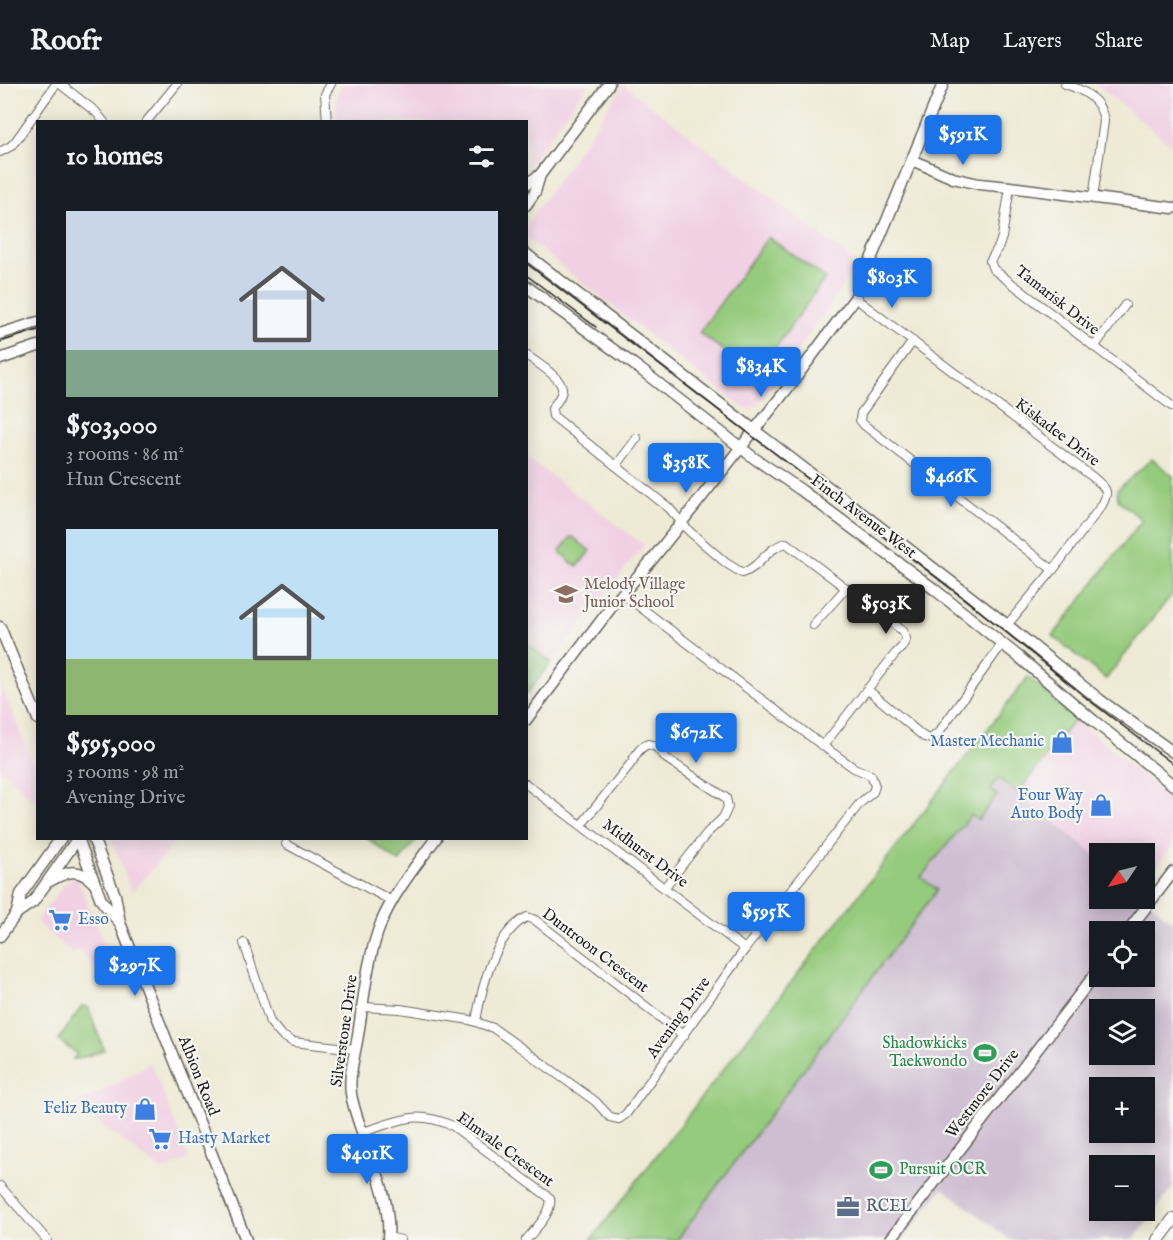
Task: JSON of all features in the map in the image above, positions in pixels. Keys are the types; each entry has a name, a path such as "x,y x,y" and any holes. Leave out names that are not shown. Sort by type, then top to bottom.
{"main road":[{"path":"528,202 535,192 540,176 609,84"},
{"path":"528,717 623,594 755,430 855,298 943,84"},
{"path":"912,160 967,182 1173,208"},
{"path":"528,183 540,176"},
{"name":"Finch Avenue West","path":"528,256 1007,625 1100,700 1173,752"},
{"name":"Finch Avenue West","path":"528,287 871,541 1002,644 1173,785"},
{"path":"0,334 36,323"},
{"path":"0,359 36,347"},
{"path":"0,627 36,713"},
{"path":"17,913 21,894 60,840"},
{"path":"0,936 17,913 33,902 77,840"},
{"name":"Albion Road","path":"79,840 102,900 120,923"},
{"name":"Albion Road","path":"94,840 115,895 120,923 246,1240"},
{"name":"Silverstone Drive","path":"388,1238 386,1203 382,1184 350,1094 363,1006 377,936 392,901 435,840"},
{"path":"45,885 64,873 75,871 85,875 96,885"},
{"path":"1136,921 1173,872"},
{"name":"Westmore Drive","path":"890,1240 1089,982"},
{"path":"1158,1240 1173,1220"}],"street":[{"path":"0,152 11,146 17,139 58,84 87,104 102,120"},
{"path":"148,120 177,84"},
{"path":"327,120 325,94 331,84"},
{"path":"1065,84 1090,96 1098,103 1102,111 1104,121 1093,198"},
{"name":"Tamarisk Drive","path":"1010,187 1002,237 990,261 993,269 1173,407"},
{"name":"Kiskadee Drive","path":"855,298 1106,488 1107,496 1102,505 1053,570 1007,625"},
{"path":"1094,347 1125,305"},
{"path":"913,341 861,413 860,420 1053,570"},
{"path":"528,357 559,381 562,387 562,393 552,410 553,416 669,508 681,523 726,563 742,573 749,571 776,545 786,543 903,631 906,639 902,648 823,746"},
{"path":"616,466 637,438"},
{"path":"813,625 846,588"},
{"name":"Avening Drive","path":"363,1006 400,1009 476,1021 493,1028 595,1101 610,1117 620,1119 684,1036 746,949 860,803 873,792 876,786 871,775 854,768 823,746 623,594"},
{"path":"867,689 924,737 931,739 939,732 1002,644"},
{"path":"582,824 643,746 648,744 656,747 667,759 726,798 728,807 723,818 707,833 665,887"},
{"name":"Midhurst Drive","path":"528,785 746,949"},
{"path":"286,844 392,901"},
{"name":"Duntroon Crescent","path":"476,1021 483,981 492,961 506,938 519,922 527,917 535,920 684,1036"},
{"path":"244,943 270,1022 281,1035 293,1042 356,1049"},
{"name":"Elmvale Crescent","path":"363,1132 402,1118 423,1117 453,1126 550,1198 551,1204 548,1212 526,1240"},
{"path":"0,1186 47,1240"},
{"path":"388,1238 401,1240"}],"shaded area":[{"path":"343,84 588,84 528,167 528,120 337,120 336,96"},
{"path":"1096,84 1173,84 1173,146"},
{"path":"624,85 854,261 830,306 757,404 750,408 743,407 693,370 528,240 528,223"},
{"name":"Melody Village Junior School","path":"528,458 644,545 551,662 528,644"},
{"path":"0,683 36,772 36,802 0,767"},
{"path":"1075,719 1173,801 1173,845 1155,868 1155,843 1089,843 1089,850 1018,793"},
{"path":"999,778 1089,850 1089,909 1155,909 1155,906 1173,922 1173,1187 1155,1211 1155,1155 1089,1155 1089,1221 1147,1221 1133,1240 1010,1240 943,1188 902,1240 677,1240 937,890 921,877 971,815 978,819 996,795 989,790"},
{"path":"111,840 177,840 132,892"},
{"path":"76,875 114,970 104,976 78,949 73,954 36,922 64,885"},
{"path":"151,1063 189,1159 162,1171 76,1105"}],"green space":[{"path":"768,237 825,278 757,374 699,333"},
{"path":"1152,459 1173,476 1173,593 1106,679 1053,636 1142,520 1118,500 1117,490"},
{"path":"571,537 590,551 578,566 568,561 567,556 561,554 560,551"},
{"path":"528,645 551,662 528,693"},
{"path":"1028,677 1075,719 1018,793 998,778 990,790 997,795 978,820 971,815 921,877 937,890 677,1240 591,1240"},
{"path":"369,840 416,840 399,862"},
{"path":"82,1006 88,1007 104,1050 73,1059 77,1054 58,1040"}],"tram line":[{"path":"528,265 964,598 1090,701 1173,764"},
{"path":"528,276 596,327"},
{"path":"0,342 36,331"}],"place":[{"name":"Melody Village Junior School","path":"566,594"},
{"name":"Master Mechanic","path":"1062,742"},
{"name":"Four Way Auto Body","path":"1101,805"},
{"name":"Esso","path":"60,920"},
{"name":"Shadowkicks Taekwondo","path":"985,1053"},
{"name":"Feliz Beauty","path":"145,1109"},
{"name":"Hasty Market","path":"160,1139"},
{"name":"Pursuit OCR","path":"881,1170"},
{"name":"RCEL","path":"848,1207"}]}
